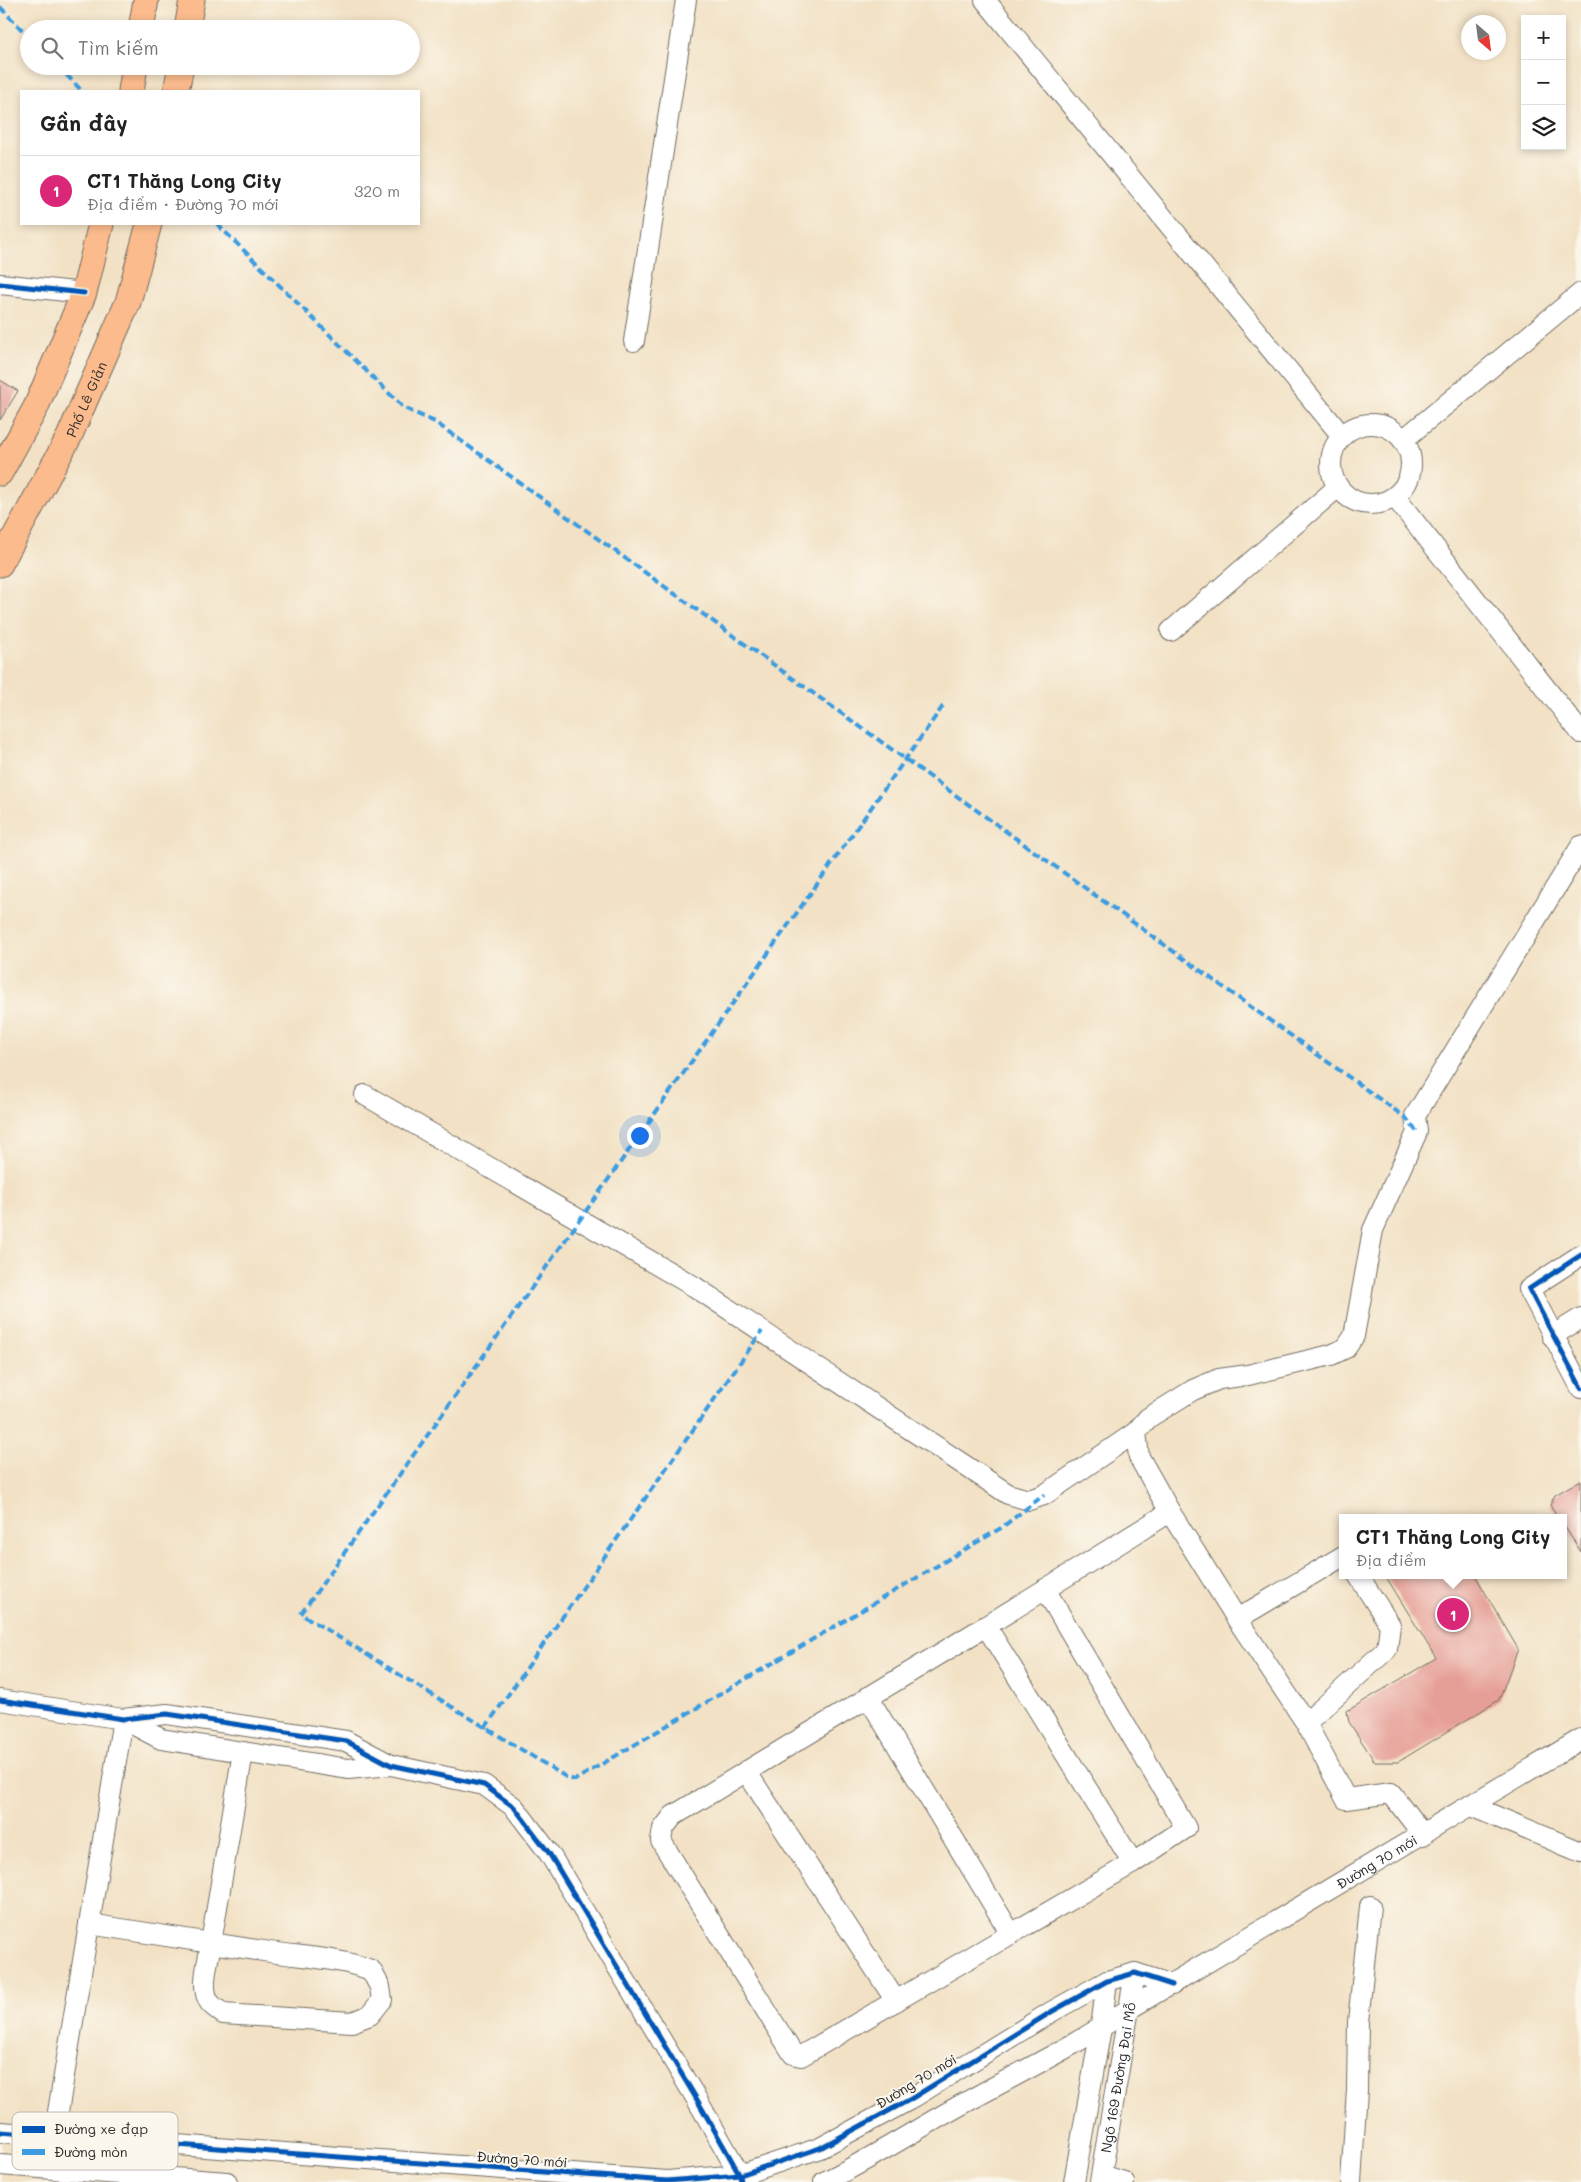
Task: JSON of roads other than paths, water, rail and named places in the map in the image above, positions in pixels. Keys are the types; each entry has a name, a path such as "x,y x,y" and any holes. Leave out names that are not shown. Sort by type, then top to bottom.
{"main road":[{"path":"143,20 146,0"},
{"path":"189,20 192,0"},
{"path":"131,90 134,75"},
{"path":"176,90 179,75"},
{"path":"0,473 36,407 84,293 101,225"},
{"name":"Phố Lê Giản","path":"0,564 69,437 124,311 148,225"}],"street":[{"path":"634,341 686,0"},
{"path":"985,0 1342,436"},
{"path":"0,284 84,293"},
{"path":"1403,440 1581,293"},
{"path":"1366,424 1380,425 1393,430 1403,440 1409,451 1410,470 1404,488 1395,497 1377,503 1358,502 1346,497 1338,488 1332,475 1330,461 1334,447 1342,436 1353,428 1366,424"},
{"path":"1171,632 1338,488"},
{"path":"1395,497 1581,733"},
{"path":"365,1095 695,1287 1008,1494 1029,1500 1044,1495 1136,1432 1148,1418 1193,1390 1219,1379 1248,1375 1322,1358 1346,1348 1354,1336 1373,1230 1417,1132 1415,1116 1581,846"},
{"path":"1581,1255 1529,1289 1581,1388"},
{"path":"1552,1336 1581,1318"},
{"path":"1136,1432 1139,1457 1170,1512 1236,1619 1306,1723 1346,1799 1391,1793 1423,1835"},
{"path":"1045,1590 1186,1828 1133,1863 801,2056 793,2054 661,1841 663,1829 673,1816 1170,1512"},
{"path":"1236,1619 1339,1558"},
{"path":"1306,1723 1387,1648 1390,1625 1361,1579"},
{"path":"986,1626 1133,1863"},
{"path":"868,1697 1011,1934"},
{"path":"0,1700 123,1719 167,1714 346,1741 391,1765 484,1785 514,1807 549,1853 696,2098 740,2178"},
{"path":"123,1719 161,1739 348,1769 391,1765"},
{"path":"58,2112 123,1719"},
{"name":"Đường 70 mới","path":"824,2182 865,2162 968,2101 1101,2028 1129,2009 1581,1739"},
{"path":"89,1924 211,1943 352,1963 371,1970 380,1987 382,2000 370,2015 352,2022 223,2014 209,2002 205,1982 211,1943 242,1752"},
{"path":"746,1771 896,2001"},
{"path":"1471,1806 1581,1852"},
{"path":"1351,2182 1357,2090 1358,2012 1370,1906"},
{"path":"1135,1973 1172,1985"},
{"name":"Đường 70 mới","path":"178,2145 667,2181 740,2178 820,2148 909,2100 1051,2012 1107,1981 1135,1973"},
{"name":"Ngõ 169 Đường Đại Mỗ","path":"1101,2178 1135,1973"},
{"name":"Ngõ 169 Đường Đại Mỗ","path":"1074,2182 1101,2028 1107,1981"},
{"path":"67,2170 227,2182"},
{"path":"1101,2178 1124,2182"}],"place":[{"name":"CT1 Thăng Long City","path":"1453,1614"}]}
